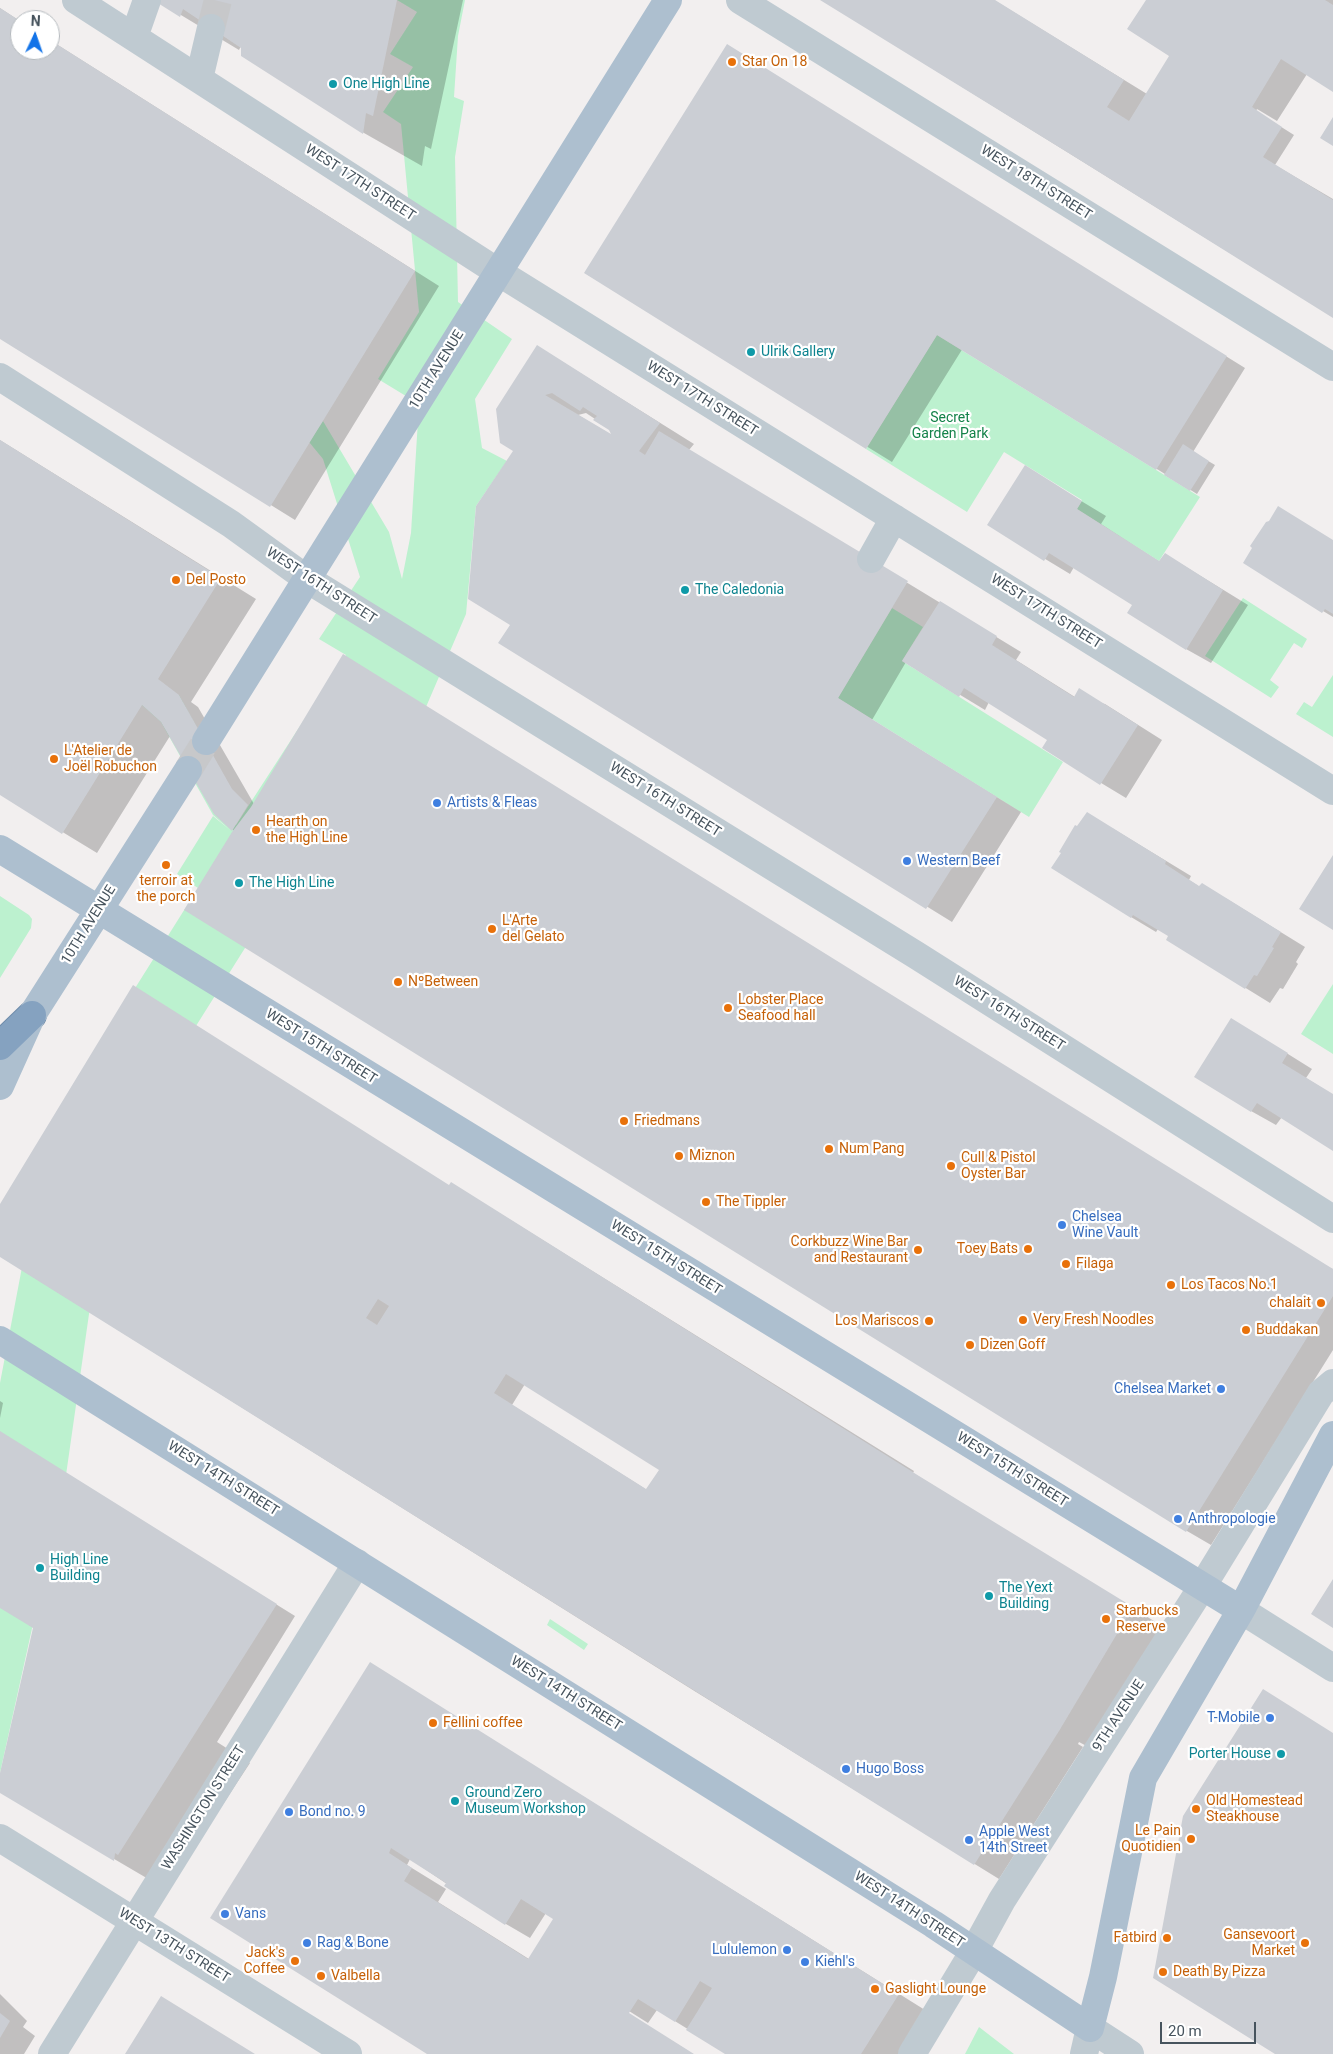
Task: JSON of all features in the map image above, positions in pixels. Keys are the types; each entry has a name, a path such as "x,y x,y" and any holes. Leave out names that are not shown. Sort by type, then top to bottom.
{"highway":[{"path":"0,1046 32,1015"}],"main road":[{"name":"10TH AVENUE","path":"206,741 668,0"},
{"name":"10TH AVENUE","path":"0,1086 32,1015 188,770"},
{"name":"WEST 15TH STREET","path":"0,849 1241,1610"},
{"name":"WEST 14TH STREET","path":"0,1340 974,1951 1090,2028"},
{"path":"1090,2028 1103,1977 1143,1778 1241,1610 1333,1435"}],"street":[{"name":"WEST 17TH STREET","path":"76,0 498,272 1333,791"},
{"path":"134,37 147,0"},
{"name":"WEST 18TH STREET","path":"740,0 1333,367"},
{"path":"199,80 211,28"},
{"name":"WEST 16TH STREET","path":"0,377 231,524 307,579 916,955 1333,1219"},
{"path":"870,559 894,518"},
{"name":"9TH AVENUE","path":"912,2054 974,1951 1002,1900 1202,1587 1321,1393 1333,1383"},
{"name":"WASHINGTON STREET","path":"52,2054 357,1563"},
{"name":"WEST 15TH STREET","path":"1241,1610 1333,1668"},
{"name":"WEST 13TH STREET","path":"0,1838 348,2054"},
{"path":"1084,2054 1090,2028"},
{"name":"WEST 14TH STREET","path":"1090,2028 1130,2054"}],"green space":[{"name":"The High Line","path":"397,0 465,0 458,36 454,97 464,101 455,157 458,302 512,339 475,399 482,448 507,461 476,506 466,614 426,707 321,827 152,1096 93,1286 66,1475 0,1773 0,1383 49,1125 198,888 177,874 213,816 230,830 213,815 161,722 142,705 179,695 231,790 236,825 346,655 319,639 360,577 323,459 309,442 323,421 389,532 402,579 411,533 419,404 378,379 419,312 401,124 383,112 413,67 390,54 417,12"},
{"name":"Secret Garden Park","path":"937,335 1200,497 1159,561 1077,509 1082,500 1004,452 967,512 866,449"},
{"path":"1243,598 1307,639 1302,648 1294,643 1270,680 1279,687 1271,698 1205,656"},
{"path":"892,608 923,627 902,661 1063,762 1029,817 838,698"},
{"path":"1333,675 1333,737 1296,714 1304,702 1312,707"},
{"path":"0,896 32,919 31,928 0,978"},
{"path":"1333,984 1333,1054 1301,1034"},
{"path":"550,1619 588,1644 584,1650 547,1625"},
{"path":"979,2027 1014,2054 965,2054"}],"building":[{"name":"One High Line","path":"153,0 397,0 373,116 366,113 363,134 241,56 241,48 183,9 180,17"},
{"path":"820,0 995,0 1124,80 1107,107 1129,121 1169,56 1127,29 1146,0 1325,0 1333,5 1333,92 1281,59 1252,107 1282,127 1263,157 1333,200 1333,318 1075,157"},
{"path":"0,8 10,14 10,60 60,60 60,46 415,271 270,507 0,339"},
{"path":"727,44 1227,356 1156,470 937,335 866,449 584,273"},
{"path":"1333,117 1333,146 1320,138"},
{"name":"The Caledonia","path":"537,345 660,423 639,451 645,455 659,431 908,581 838,698 997,797 926,909 498,643 510,625 468,599 476,506 513,451 500,443 496,409","holes":["552,393 580,411 583,407 597,416 593,420 609,430 611,434 545,395"]},
{"path":"0,440 221,578 158,679 179,695 232,789 248,805 232,831 214,814 161,722 142,705 62,834 0,795"},
{"path":"1183,444 1209,461 1190,491 1164,475"},
{"path":"1025,465 1082,501 1077,509 1159,561 1165,553 1223,590 1186,650 1127,613 1132,605 1049,553 1044,561 987,525"},
{"path":"1278,506 1333,540 1333,614 1325,609 1322,613 1243,563 1252,548 1250,546"},
{"path":"940,601 997,636 992,645 1074,697 1079,688 1138,725 1100,785 1042,748 1047,740 964,688 959,697 902,661"},
{"path":"343,654 1333,1269 1333,1296 1186,1532 184,910 232,832 251,807"},
{"path":"1087,812 1166,861 1165,864 1199,886 1202,883 1281,932 1272,947 1274,948 1257,976 1254,975 1245,989 1166,940 1168,936 1133,915 1131,918 1051,868 1075,825 1077,826"},
{"path":"1333,855 1333,930 1299,909"},
{"path":"133,985 449,1185 451,1182 919,1476 1133,1607 1059,1731 974,1865 0,1257 0,1204","holes":["378,1299 389,1306 377,1325 366,1318","506,1374 659,1470 646,1489 494,1393"]},
{"path":"1231,1018 1288,1053 1282,1063 1333,1094 1333,1151 1257,1103 1251,1112 1194,1077"},
{"path":"0,1431 277,1604 118,1855 115,1853 114,1861 0,1793 0,1773 33,1628 0,1608"},
{"path":"1333,1579 1333,1628 1311,1614"},
{"path":"370,1662 899,1994 861,2054 725,2054 686,2030 712,1988 700,1981 675,2022 638,1999 629,2013 694,2054 427,2054 210,1918","holes":["391,1848 446,1883 444,1886 505,1925 521,1899 553,1919 528,1959 404,1881 412,1868 389,1853"]},
{"path":"1263,1689 1333,1733 1333,2054 1275,2054 1153,1978 1183,1816"},
{"path":"161,1996 255,2054 125,2054"},
{"path":"0,2013 10,2021 0,2038"}],"tunnel":[{"path":"211,28 218,0"},
{"path":"188,770 206,741"}],"place":[{"name":"Star On 18","path":"732,62"},
{"name":"One High Line","path":"333,84"},
{"name":"Ulrik Gallery","path":"751,352"},
{"name":"Del Posto","path":"176,580"},
{"name":"The Caledonia","path":"685,590"},
{"name":"L'Atelier de Joël Robuchon","path":"54,759"},
{"name":"Artists & Fleas","path":"437,803"},
{"name":"Hearth on the High Line","path":"256,830"},
{"name":"Western Beef","path":"907,861"},
{"name":"terroir at the porch","path":"166,865"},
{"name":"The High Line","path":"239,883"},
{"name":"L'Arte del Gelato","path":"492,929"},
{"name":"NºBetween","path":"398,982"},
{"name":"Lobster Place Seafood hall","path":"728,1008"},
{"name":"Friedmans","path":"624,1121"},
{"name":"Num Pang","path":"829,1149"},
{"name":"Miznon","path":"679,1156"},
{"name":"Cull & Pistol Oyster Bar","path":"951,1166"},
{"name":"The Tippler","path":"706,1202"},
{"name":"Chelsea Wine Vault","path":"1062,1225"},
{"name":"Toey Bats","path":"1028,1249"},
{"name":"Corkbuzz Wine Bar and Restaurant","path":"918,1250"},
{"name":"Filaga","path":"1066,1264"},
{"name":"Los Tacos No.1","path":"1171,1285"},
{"name":"chalait","path":"1321,1303"},
{"name":"Very Fresh Noodles","path":"1023,1320"},
{"name":"Los Mariscos","path":"929,1321"},
{"name":"Buddakan","path":"1246,1330"},
{"name":"Dizen Goff","path":"970,1345"},
{"name":"Chelsea Market","path":"1221,1389"},
{"name":"Anthropologie","path":"1178,1519"},
{"name":"High Line Building","path":"40,1568"},
{"name":"The Yext Building","path":"989,1596"},
{"name":"Starbucks Reserve","path":"1106,1619"},
{"name":"T-Mobile","path":"1270,1718"},
{"name":"Fellini coffee","path":"433,1723"},
{"name":"Porter House","path":"1281,1754"},
{"name":"Hugo Boss","path":"846,1769"},
{"name":"Ground Zero Museum Workshop","path":"455,1801"},
{"name":"Old Homestead Steakhouse","path":"1196,1809"},
{"name":"Bond no. 9","path":"289,1812"},
{"name":"Le Pain Quotidien","path":"1191,1839"},
{"name":"Apple West 14th Street","path":"969,1840"},
{"name":"Vans","path":"225,1914"},
{"name":"Fatbird","path":"1167,1938"},
{"name":"Rag & Bone","path":"307,1943"},
{"name":"Gansevoort Market","path":"1305,1943"},
{"name":"Lululemon","path":"787,1950"},
{"name":"Jack's Coffee","path":"295,1961"},
{"name":"Kiehl's","path":"805,1962"},
{"name":"Death By Pizza","path":"1163,1972"},
{"name":"Valbella","path":"321,1976"},
{"name":"Gaslight Lounge","path":"875,1989"}]}
